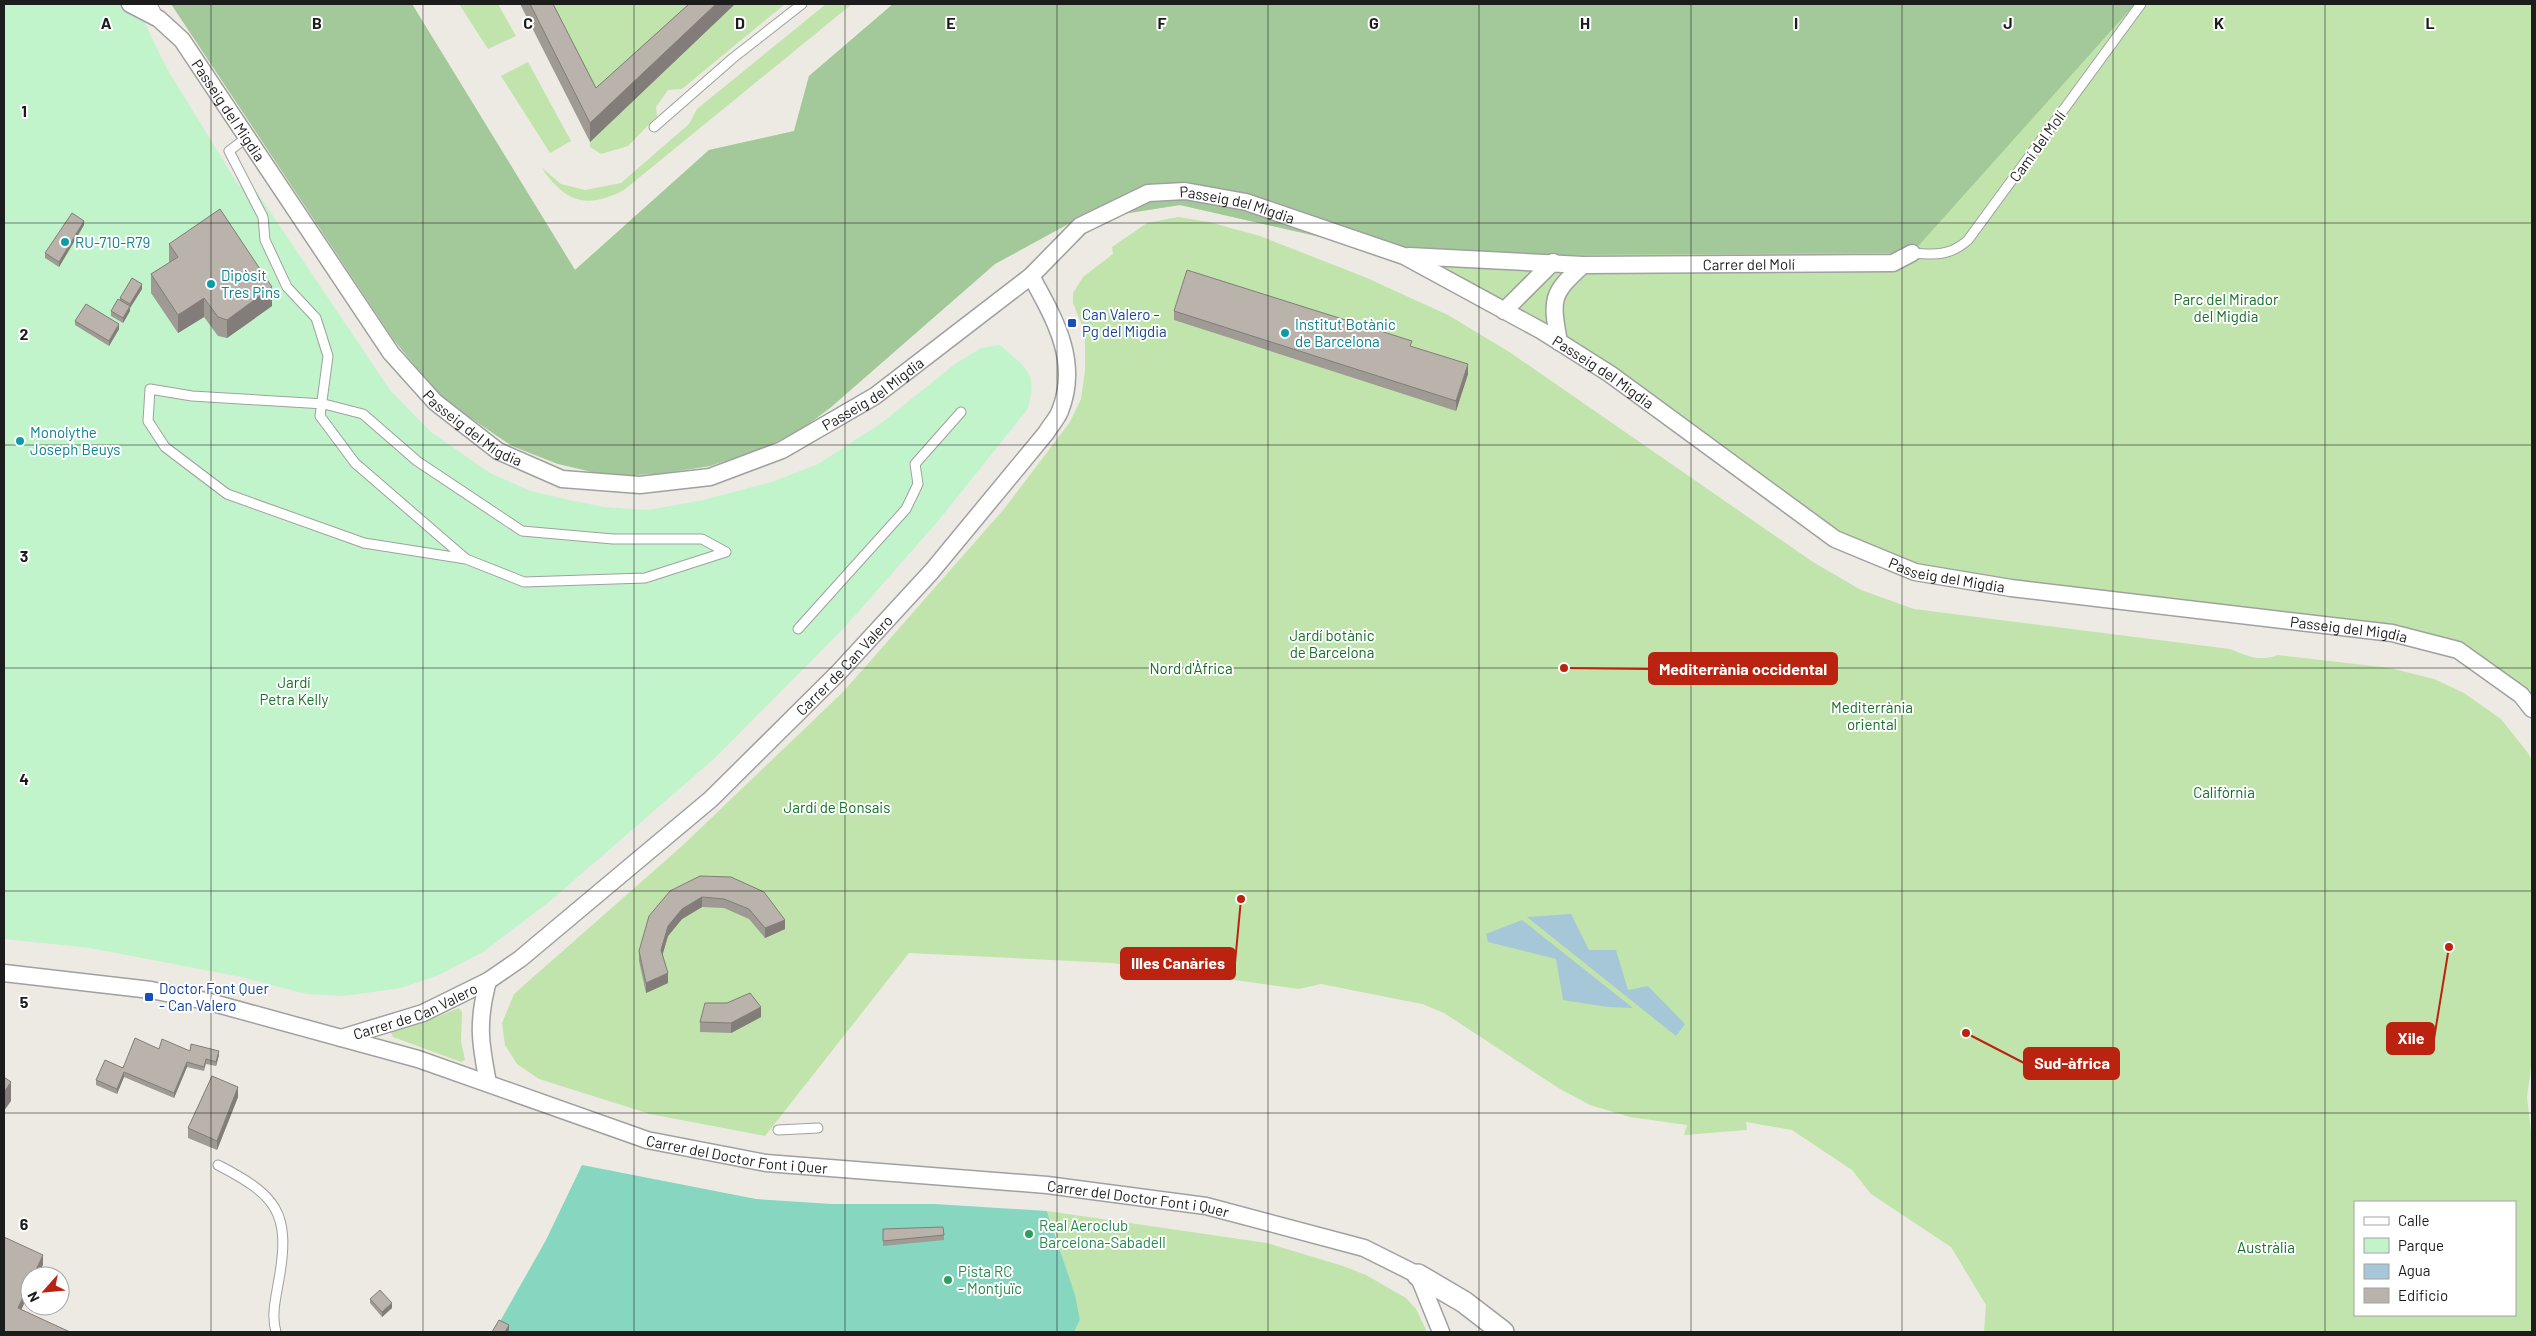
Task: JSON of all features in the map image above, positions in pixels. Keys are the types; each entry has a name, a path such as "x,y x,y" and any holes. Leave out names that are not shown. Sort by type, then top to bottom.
{"street":[{"name":"Passeig del Migdia","path":"130,4 156,11 182,40 391,353 435,402 498,451 562,479 640,485 710,477 782,450 875,396 1030,276 1080,226 1148,193 1185,191 1246,202 1404,256 1559,342 1610,374 1835,539 1915,572 2021,590 2392,633 2458,650 2521,694 2532,709"},
{"name":"Carrer del Molí","path":"1404,256 1568,263 1893,263 1912,253"},
{"path":"1504,311 1568,263"},
{"path":"1559,342 1554,311 1555,297 1568,263"},
{"name":"Carrer de Can Valero","path":"341,1038 423,1013 488,981 520,959 711,799 839,672 925,578 1046,434 1060,412 1067,388 1063,341 1030,276"},
{"name":"Carrer del Doctor Font i Quer","path":"4,973 151,990 206,1001 418,1059 647,1140 766,1163 1047,1185 1206,1206 1364,1248 1418,1275"},
{"name":"Carrer de Can Valero","path":"488,981 480,1010 481,1046 488,1083"},
{"path":"1418,1275 1441,1332"},
{"path":"1418,1275 1464,1302 1503,1332"}],"lane":[{"path":"654,127 733,58 802,4"},
{"name":"Camí del Molí","path":"1912,253 1940,255 1956,249 1968,240 2141,4"},
{"path":"246,138 229,151 263,217 264,240 287,287 316,318 328,356 324,404 320,416 355,463 466,559"},
{"path":"150,389 192,396 324,404 363,414 417,461 522,531 613,539 702,539 726,552 645,578 524,582 466,559 364,544 227,494 165,448 148,421 150,389"},
{"path":"798,629 906,508 918,484 915,464 961,412"},
{"path":"778,1130 818,1128"},
{"path":"218,1165 248,1181 269,1197 279,1212 283,1247 275,1308 276,1332"}],"green space":[{"name":"Jardí Petra Kelly","path":"4,4 136,4 166,67 239,186 257,192 390,390 431,432 490,473 531,491 604,507 648,510 703,500 772,482 818,464 880,424 955,364 981,348 1000,345 1024,366 1031,380 1032,388 1027,410 939,520 844,628 715,758 549,902 483,952 439,975 401,988 344,996 306,994 241,977 90,948 4,939"},
{"name":"Parc del Mirador del Migdia","path":"171,4 412,4 575,270 709,150 794,131 809,76 893,4 2532,4 2532,709 2458,650 1915,572 1835,539 1610,374 1404,256 1180,205 1072,222 995,264 830,408 710,466 659,474 558,464 512,446"},
{"path":"171,4 412,4 575,270 709,150 794,131 809,76 893,4 2135,4 1912,253 1404,256 1180,205 1072,222 995,264 830,408 798,432 756,451 710,466 659,474 609,476 558,464 512,446 441,398 393,339"},
{"path":"459,4 498,4 516,36 488,49"},
{"path":"543,4 710,4 596,107"},
{"path":"735,4 785,4 682,89 668,90 656,107 657,116 628,146 601,154 590,147 590,142"},
{"path":"826,4 852,4 624,190 598,200 587,201 577,199 559,188 541,167 561,184 585,190 621,183 689,124 697,109"},
{"path":"528,62 571,141 550,153 501,76"},
{"name":"Jardí botànic de Barcelona","path":"1178,217 1209,222 1260,236 1367,278 1448,315 1511,353 1813,562 1861,590 1914,609 2230,649 2259,658 2278,655 2390,668 2434,679 2464,693 2501,719 2528,753 2532,761 2532,1060 2527,1097 2532,1140 2532,1332 1984,1332 1986,1305 1951,1247 1871,1194 1852,1170 1792,1130 1746,1122 1747,1130 1684,1135 1687,1125 1630,1117 1590,1105 1560,1089 1444,1013 1422,1004 1321,984 1299,989 1112,963 909,953 765,1136 650,1114 539,1079 517,1064 505,1045 502,1023 514,994 682,846 843,692 1004,509 1070,422 1081,399 1085,371 1085,333 1073,303 1073,293 1083,277 1113,254 1112,247 1147,223"},
{"path":"459,1008 462,1012 461,1041 465,1060 461,1062 393,1037 391,1033 394,1030 422,1023"},
{"path":"582,1165 756,1199 832,1204 935,1204 1047,1211 1075,1295 1080,1320 1074,1332 494,1332 546,1240"},
{"path":"1047,1211 1267,1243 1343,1266 1366,1275 1406,1298 1416,1309 1427,1332 1074,1332 1080,1320 1055,1231"}],"water":[{"path":"1571,914 1589,950 1616,950 1628,990 1648,986 1685,1024 1676,1036 1527,917"},
{"path":"1522,920 1633,1008 1607,1007 1563,1000 1556,959 1488,942 1486,934"}],"building":[{"path":"530,4 553,4 596,88 689,4 716,4 590,123"},
{"name":"Dipòsit Tres Pins","path":"220,209 272,287 227,320 218,317 204,298 178,315 151,274 178,257 169,244"},
{"name":"RU-710-R79","path":"72,213 84,221 59,262 45,253"},
{"name":"Institut Botànic de Barcelona","path":"1187,270 1412,341 1410,346 1468,364 1456,401 1174,311"},
{"path":"132,278 142,284 130,304 120,298"},
{"path":"118,299 130,306 123,318 111,311"},
{"path":"86,304 119,324 109,341 75,321"},
{"path":"700,876 731,877 764,892 785,920 765,928 749,909 724,899 702,897 682,909 668,926 661,950 668,973 646,983 639,951 649,916 670,891"},
{"path":"750,993 761,1007 731,1023 700,1022 705,1003 727,1003"},
{"path":"135,1038 159,1049 162,1039 190,1051 191,1044 219,1051 216,1062 206,1059 204,1067 187,1062 174,1093 124,1072 117,1089 96,1080 105,1060 123,1068"},
{"path":"212,1076 238,1087 217,1141 188,1128"},
{"path":"4,1077 11,1082 4,1092"},
{"path":"943,1227 944,1235 883,1241 883,1229"},
{"path":"4,1237 43,1255 38,1266 20,1266 20,1304 18,1308 20,1309 20,1316 35,1316 70,1332 4,1332"},
{"path":"380,1290 392,1303 382,1312 370,1299"},
{"path":"499,1320 509,1325 505,1332 492,1332"}],"place":[{"name":"RU-710-R79","path":"65,242"},
{"name":"Dipòsit Tres Pins","path":"211,284"},
{"name":"Can Valero - Pg del Migdia","path":"1072,323"},
{"name":"Institut Botànic de Barcelona","path":"1285,333"},
{"name":"Monolythe Joseph Beuys","path":"20,441"},
{"name":"Mediterrània occidental","path":"1564,668"},
{"name":"Illes Canàries","path":"1241,899"},
{"name":"Xile","path":"2449,947"},
{"name":"Doctor Font Quer - Can Valero","path":"149,997"},
{"name":"Sud-àfrica","path":"1966,1033"},
{"name":"Real Aeroclub Barcelona-Sabadell","path":"1029,1234"},
{"name":"Pista RC - Montjuïc","path":"948,1280"}],"park label":[{"name":"Nord d'Àfrica","path":"1191,668"},
{"name":"Mediterrània oriental","path":"1872,716"},
{"name":"Califòrnia","path":"2224,792"},
{"name":"Jardí de Bonsais","path":"837,807"},
{"name":"Austràlia","path":"2266,1247"}]}
